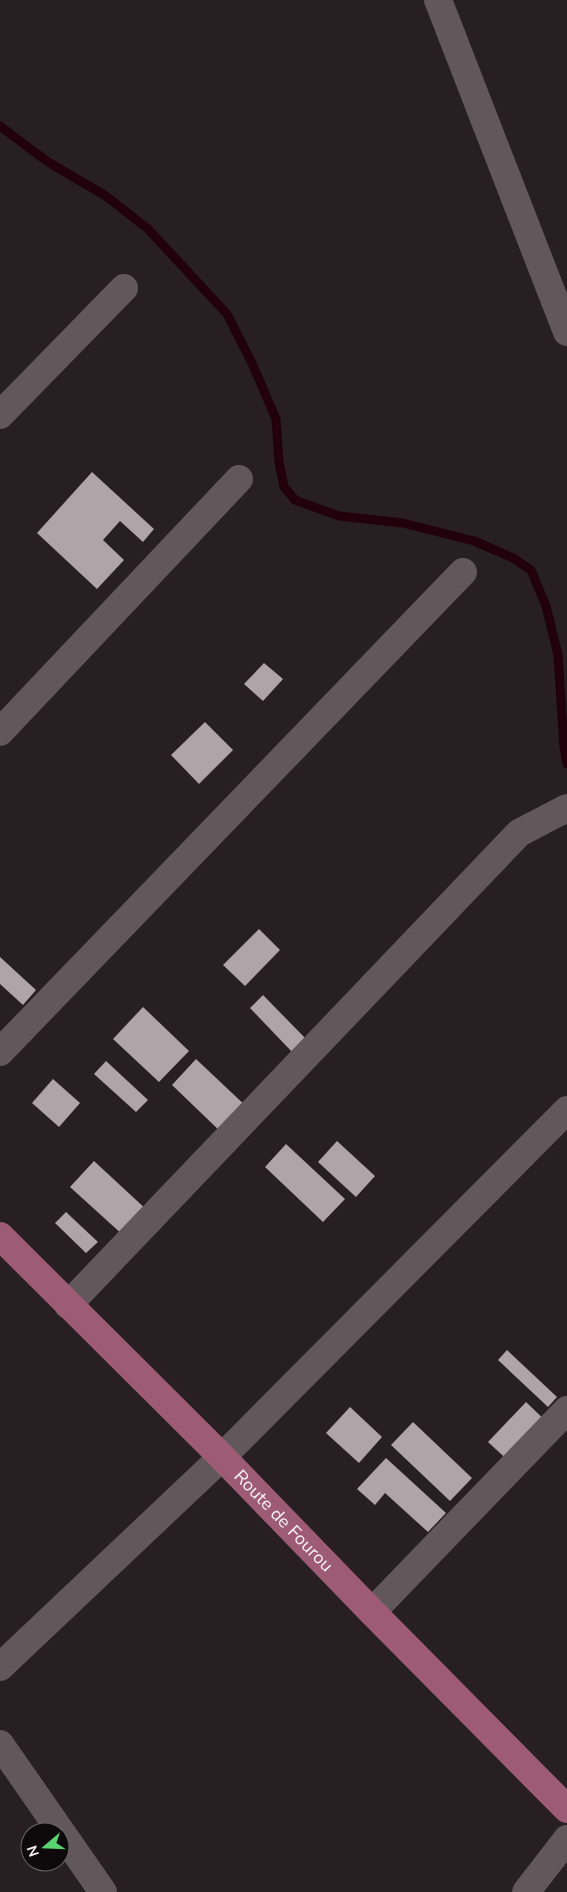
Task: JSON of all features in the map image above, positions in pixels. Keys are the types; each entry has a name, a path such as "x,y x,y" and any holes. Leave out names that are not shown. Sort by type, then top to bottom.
{"main road":[{"name":"Route de Fourou","path":"0,1236 222,1456 372,1612 567,1808"}],"street":[{"path":"438,0 567,332"},
{"path":"0,415 124,288"},
{"path":"0,732 238,479"},
{"path":"0,1052 463,572"},
{"path":"68,1305 519,833 565,809"},
{"path":"0,1667 222,1456 567,1110"},
{"path":"372,1612 567,1410"},
{"path":"0,1744 103,1892"},
{"path":"526,1892 567,1840"}],"building":[{"path":"92,472 154,529 143,542 120,521 103,540 124,560 97,589 37,533"},
{"path":"264,663 283,679 263,701 244,684"},
{"path":"205,722 233,750 199,784 171,755"},
{"path":"259,929 280,950 245,986 223,965"},
{"path":"0,957 36,990 23,1005 0,984"},
{"path":"263,995 307,1040 294,1054 250,1008"},
{"path":"143,1007 189,1051 159,1082 113,1039"},
{"path":"196,1059 249,1109 224,1135 172,1085"},
{"path":"106,1061 148,1100 136,1112 94,1074"},
{"path":"53,1079 80,1103 59,1127 32,1103"},
{"path":"337,1141 375,1176 356,1197 318,1162"},
{"path":"286,1144 345,1199 323,1222 265,1167"},
{"path":"94,1161 148,1211 124,1236 70,1187"},
{"path":"66,1212 98,1242 86,1253 55,1223"},
{"path":"507,1350 557,1397 548,1407 498,1360"},
{"path":"526,1402 550,1425 513,1465 488,1442"},
{"path":"350,1407 382,1437 359,1463 326,1433"},
{"path":"413,1422 472,1478 450,1501 391,1445"},
{"path":"386,1458 446,1513 428,1532 385,1493 375,1505 357,1489"}],"waterway":[{"path":"0,126 48,162 106,196 148,229 227,314 252,363 276,419 279,462 284,487 295,500 339,516 403,523 474,541 513,558 531,570 546,606 558,655 564,747 567,764"}]}
